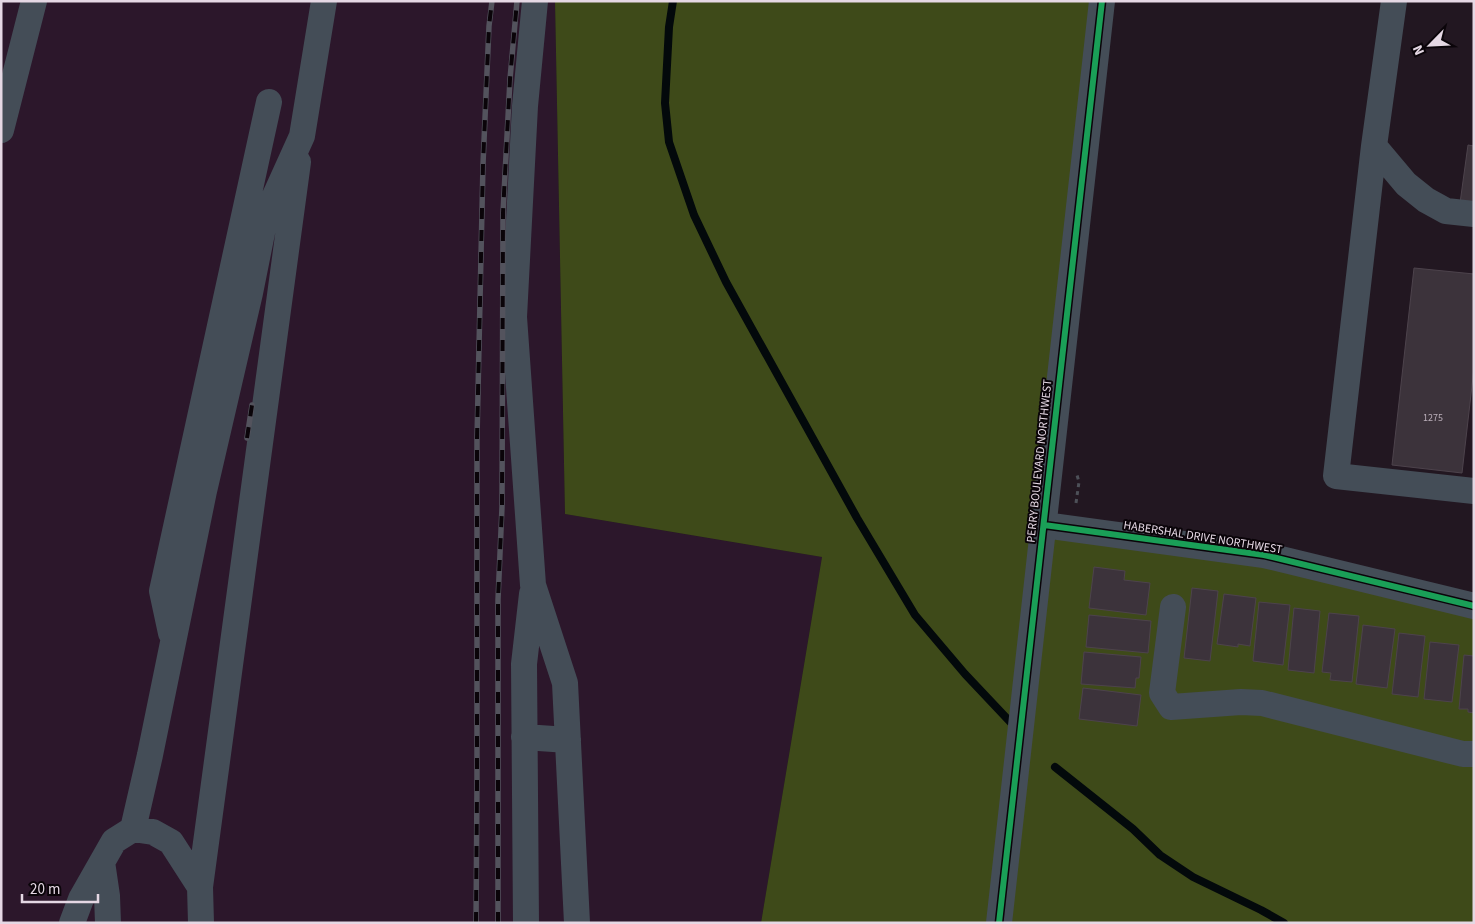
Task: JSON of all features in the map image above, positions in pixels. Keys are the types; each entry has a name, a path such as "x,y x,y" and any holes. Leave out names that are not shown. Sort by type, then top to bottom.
{"street":[{"path":"1,130 34,1"},
{"path":"201,923 200,887 302,136 324,1"},
{"path":"526,923 524,664 533,585 514,317 525,106 535,1"},
{"name":"PERRY BOULEVARD NORTHWEST","path":"999,923 1102,1"},
{"path":"1394,1 1374,146 1336,476 1474,491"},
{"path":"133,829 150,754 173,644 204,491 250,293 265,218 269,102 162,591 173,644"},
{"path":"265,218 302,136"},
{"path":"1374,146 1406,184 1426,200 1446,211 1474,214"},
{"name":"HABERSHAL DRIVE NORTHWEST","path":"1044,525 1264,555 1474,606"},
{"path":"533,585 565,683 577,923"},
{"path":"1174,607 1162,693 1171,707 1241,702 1262,703 1463,754 1474,754"},
{"path":"524,737 568,740"},
{"path":"72,923 81,899 114,841 133,829 153,832 171,842 200,887"},
{"path":"102,862 107,896 108,923"}],"shaded area":[{"path":"1,1 555,1 565,514 822,557 761,923 1,923"}],"green space":[{"path":"555,1 1104,1 1053,539 1319,566 1474,612 1474,923 761,923 822,557 565,514"}],"building":[{"path":"1468,145 1474,146 1474,205 1460,203"},
{"path":"1414,268 1474,274 1474,368 1462,473 1392,465"},
{"path":"1094,567 1125,571 1124,580 1150,583 1146,615 1089,608"},
{"path":"1192,588 1218,591 1210,661 1184,658"},
{"path":"1224,594 1256,598 1250,646 1238,644 1238,647 1217,644"},
{"path":"1259,602 1290,605 1283,665 1253,661"},
{"path":"1294,608 1320,611 1314,673 1288,670"},
{"path":"1329,613 1359,616 1352,682 1330,680 1331,673 1322,672"},
{"path":"1089,615 1151,621 1148,653 1086,647"},
{"path":"1363,625 1395,629 1387,688 1356,684"},
{"path":"1399,633 1425,636 1418,697 1392,694"},
{"path":"1430,642 1459,645 1452,702 1424,699"},
{"path":"1084,652 1141,657 1139,678 1136,678 1135,688 1081,684"},
{"path":"1464,655 1474,656 1474,713 1468,712 1468,709 1459,709"},
{"path":"1083,688 1141,695 1137,726 1079,719"}],"waterway":[{"path":"673,1 669,27 665,103 669,142 694,215 726,282 857,518 915,615 965,674 1015,727"},
{"path":"1055,767 1133,829 1160,855 1193,877 1284,923"}],"railway":[{"path":"476,923 477,439 483,164 489,26 492,1"},
{"path":"498,923 498,600 502,507 503,213 510,79 517,1"},
{"path":"247,438 252,405"}],"cycle path":[{"path":"999,923 1102,1"},
{"path":"1044,525 1264,555 1474,606"}]}
